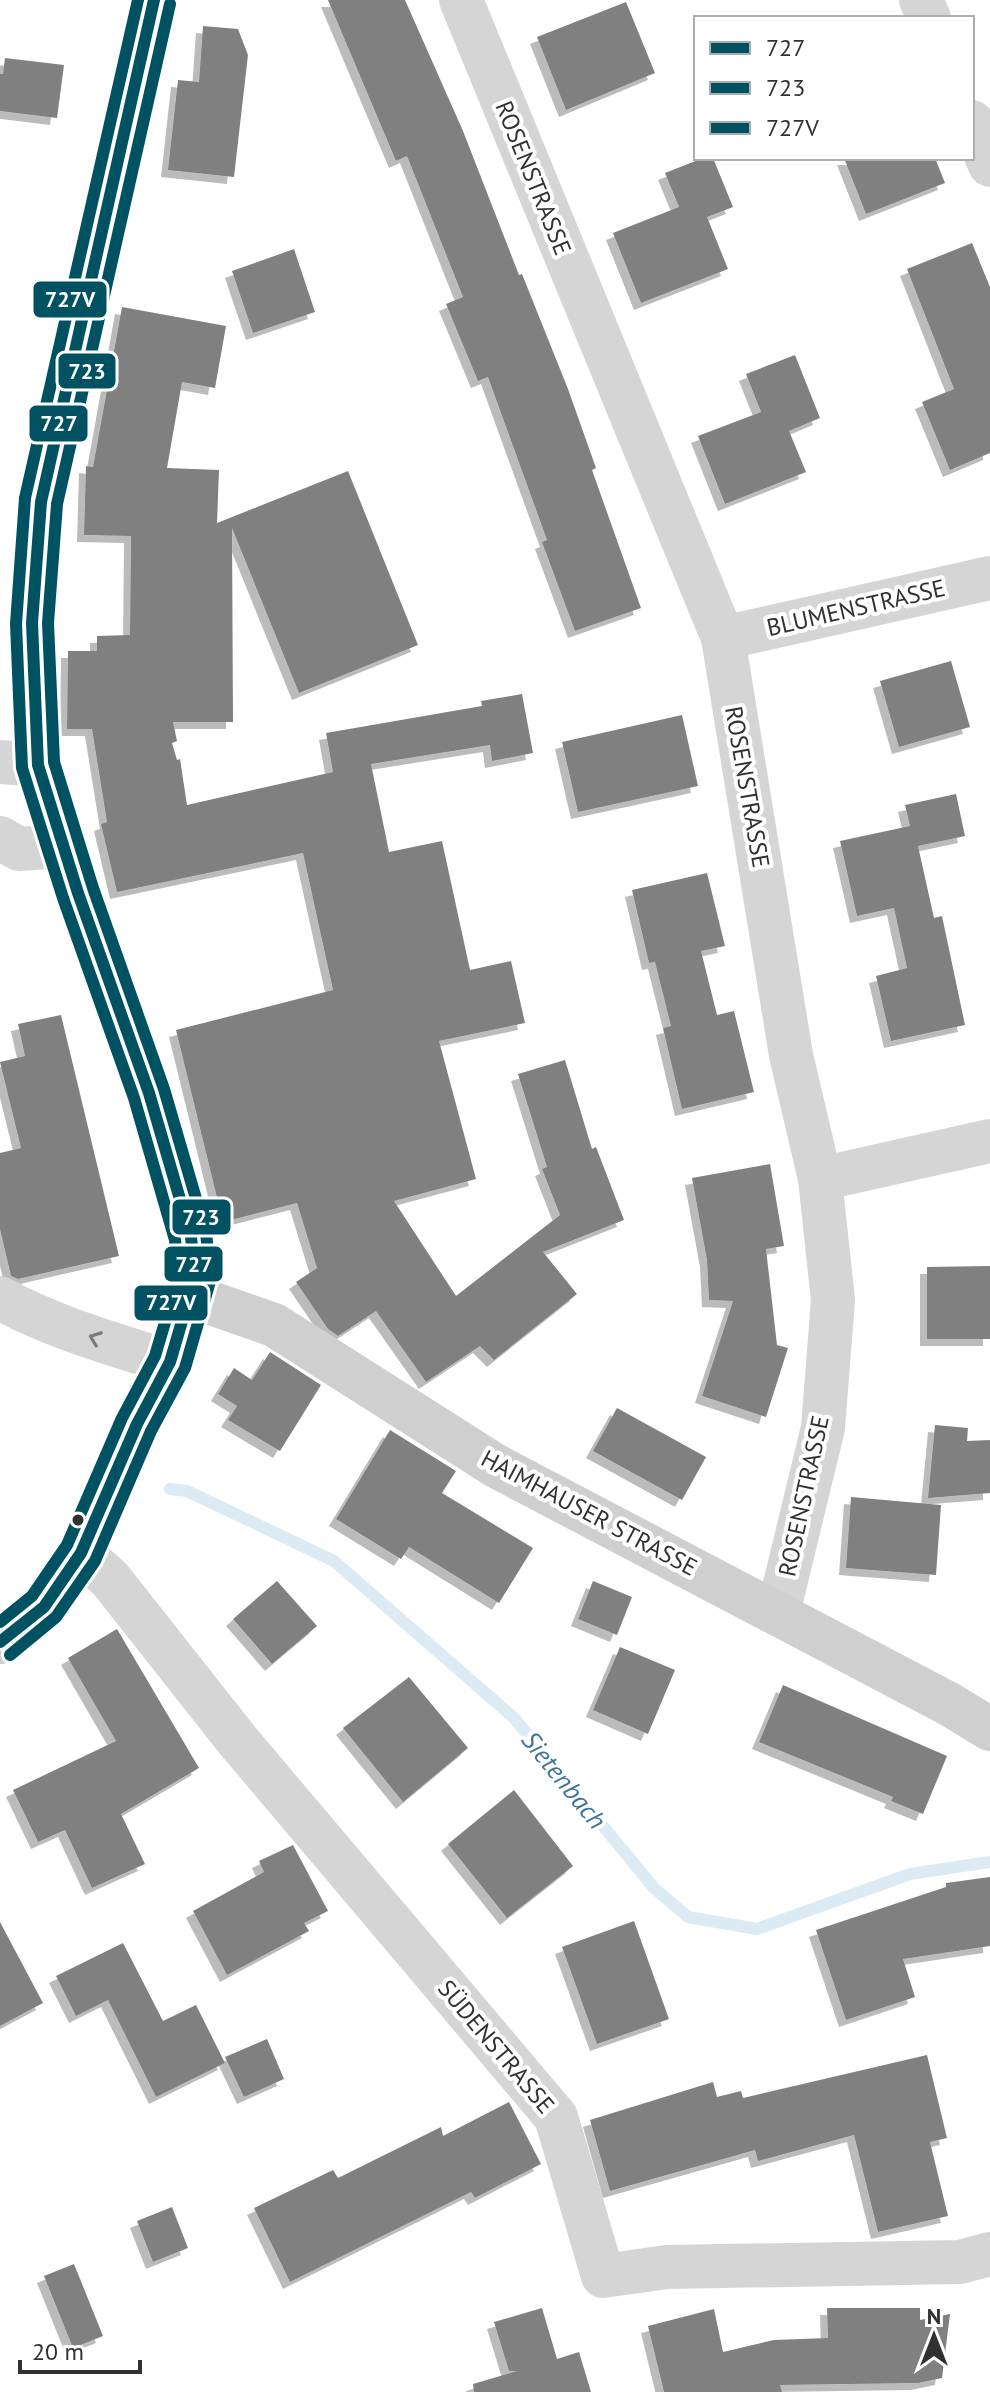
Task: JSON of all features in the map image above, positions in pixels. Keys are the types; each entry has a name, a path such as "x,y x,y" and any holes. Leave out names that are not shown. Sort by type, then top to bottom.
{"main road":[{"path":"0,1642 44,1607 81,1553 137,1424 170,1362 191,1296"},
{"name":"HAIMHAUSER STRASSE","path":"191,1296 274,1325 496,1466 949,1704 990,1729"}],"street":[{"path":"154,0 41,502 19,764 63,846 149,1093 191,1237 195,1277 191,1296"},
{"name":"ROSENSTRASSE","path":"461,0 723,638 791,1055 820,1179 833,1300 823,1428 778,1613"},
{"path":"974,127 990,165"},
{"name":"BLUMENSTRASSE","path":"723,638 990,578"},
{"path":"0,838 19,849 63,846"},
{"path":"820,1179 990,1141"},
{"path":"0,1298 71,1329 170,1362"},
{"name":"SÜDENSTRASSE","path":"81,1553 110,1579 238,1741 556,2117 603,2276 667,2267 960,2262 990,2254"}],"building":[{"path":"328,0 405,0 463,131 519,275 522,274 568,389 596,468 592,470 641,608 575,631 542,542 547,540 488,377 478,381 446,304 463,297 407,156 396,161"},
{"path":"626,2 655,73 566,110 537,37"},
{"path":"203,26 238,29 248,55 234,177 168,170 178,80 199,82"},
{"path":"5,58 64,65 57,118 0,111 0,74 3,74"},
{"path":"698,160 714,160 733,207 707,217 728,269 641,303 613,233 679,207 665,173"},
{"path":"845,160 936,160 945,183 866,214"},
{"path":"972,243 990,287 990,453 950,470 922,402 954,389 907,269"},
{"path":"294,249 315,312 253,333 232,271"},
{"path":"122,307 226,326 215,388 182,382 167,468 219,470 217,523 348,471 418,645 299,693 232,528 233,722 173,722 177,741 172,743 177,760 180,759 187,805 333,772 326,733 482,706 481,701 522,694 533,753 492,761 490,745 371,764 389,852 442,841 470,970 511,961 525,1023 439,1041 476,1179 394,1201 456,1296 560,1215 542,1169 547,1167 518,1074 565,1060 592,1149 596,1147 624,1220 543,1252 577,1294 494,1360 480,1346 426,1382 376,1311 338,1336 328,1329 296,1282 317,1268 297,1203 223,1222 176,1030 333,990 303,853 117,892 101,824 107,822 92,729 67,729 68,651 97,651 97,636 130,635 131,536 84,535 86,466 93,467"},
{"path":"795,355 820,418 789,431 806,472 725,504 698,436 761,412 746,374"},
{"path":"951,661 970,727 899,747 880,681"},
{"path":"682,715 698,786 578,812 562,742"},
{"path":"956,794 965,836 918,846 934,918 942,916 965,1025 891,1041 876,976 907,968 894,908 857,916 840,841 910,826 905,805"},
{"path":"707,873 725,946 701,951 717,1015 734,1011 754,1092 682,1109 663,1028 671,1026 655,962 649,963 632,890"},
{"path":"61,1015 119,1256 18,1279 11,1276 0,1229 0,1153 21,1148 0,1062 25,1056 18,1024"},
{"path":"770,1164 784,1246 766,1249 777,1345 788,1348 766,1417 702,1396 733,1301 709,1300 707,1260 692,1178"},
{"path":"990,1266 990,1339 927,1339 927,1267"},
{"path":"270,1352 321,1385 280,1451 228,1420 237,1406 218,1394 234,1368 252,1380"},
{"path":"617,1408 706,1457 682,1500 593,1451"},
{"path":"935,1425 968,1428 967,1441 990,1440 990,1493 928,1498"},
{"path":"390,1430 456,1471 442,1493 533,1548 499,1603 409,1547 401,1559 336,1519"},
{"path":"851,1497 941,1505 936,1575 846,1568"},
{"path":"277,1581 317,1626 272,1664 233,1619"},
{"path":"593,1581 632,1597 617,1635 578,1619"},
{"path":"117,1629 199,1768 121,1814 145,1864 92,1888 65,1830 38,1842 13,1790 116,1741 68,1658"},
{"path":"620,1647 675,1670 648,1734 593,1710"},
{"path":"409,1677 468,1748 403,1802 343,1728"},
{"path":"783,1685 947,1756 923,1814 891,1801 893,1797 759,1742"},
{"path":"514,1790 573,1866 507,1918 448,1844"},
{"path":"293,1845 328,1911 304,1923 309,1931 227,1975 193,1911 264,1872 259,1861"},
{"path":"990,1877 990,1946 903,1959 915,1997 846,2020 816,1930 946,1887 946,1883"},
{"path":"634,1921 669,2019 597,2044 562,1947"},
{"path":"0,1922 43,2003 0,2026"},
{"path":"123,1943 163,2021 196,2005 225,2063 156,2097 108,2000 76,2016 56,1976"},
{"path":"267,2039 284,2079 244,2097 225,2057"},
{"path":"927,2055 947,2138 930,2142 948,2216 878,2232 854,2135 758,2161 755,2150 610,2191 590,2120 713,2082 717,2097 741,2091 743,2098"},
{"path":"509,2102 541,2164 475,2198 471,2192 290,2282 254,2208 333,2170 338,2178 441,2127 443,2136"},
{"path":"172,2207 188,2248 153,2262 137,2221"},
{"path":"74,2264 103,2336 73,2348 44,2276"},
{"path":"542,2308 557,2359 579,2352 591,2392 474,2392 473,2384 517,2371 509,2371 494,2322"},
{"path":"827,2308 920,2308 920,2320 950,2314 942,2378 918,2383 780,2385 782,2392 664,2392 648,2326 714,2309 723,2352 774,2340 828,2338"}],"waterway":[{"name":"Sietenbach","path":"170,1489 187,1491 334,1561 514,1718 654,1888 688,1917 757,1929 910,1874 990,1862"}],"transit line":[{"name":"727V","path":"0,1622 32,1596 67,1545 122,1418 155,1356 179,1275 175,1240 134,1098 63,898 22,768 16,624 25,498 138,0"},
{"name":"727","path":"0,1642 44,1607 81,1553 137,1424 170,1362 195,1277 191,1237 149,1093 78,893 38,765 32,623 41,502 154,0"},
{"name":"723","path":"10,1655 56,1617 95,1561 151,1431 185,1368 211,1278 206,1233 164,1089 93,888 54,762 48,623 57,504 170,4"}]}
